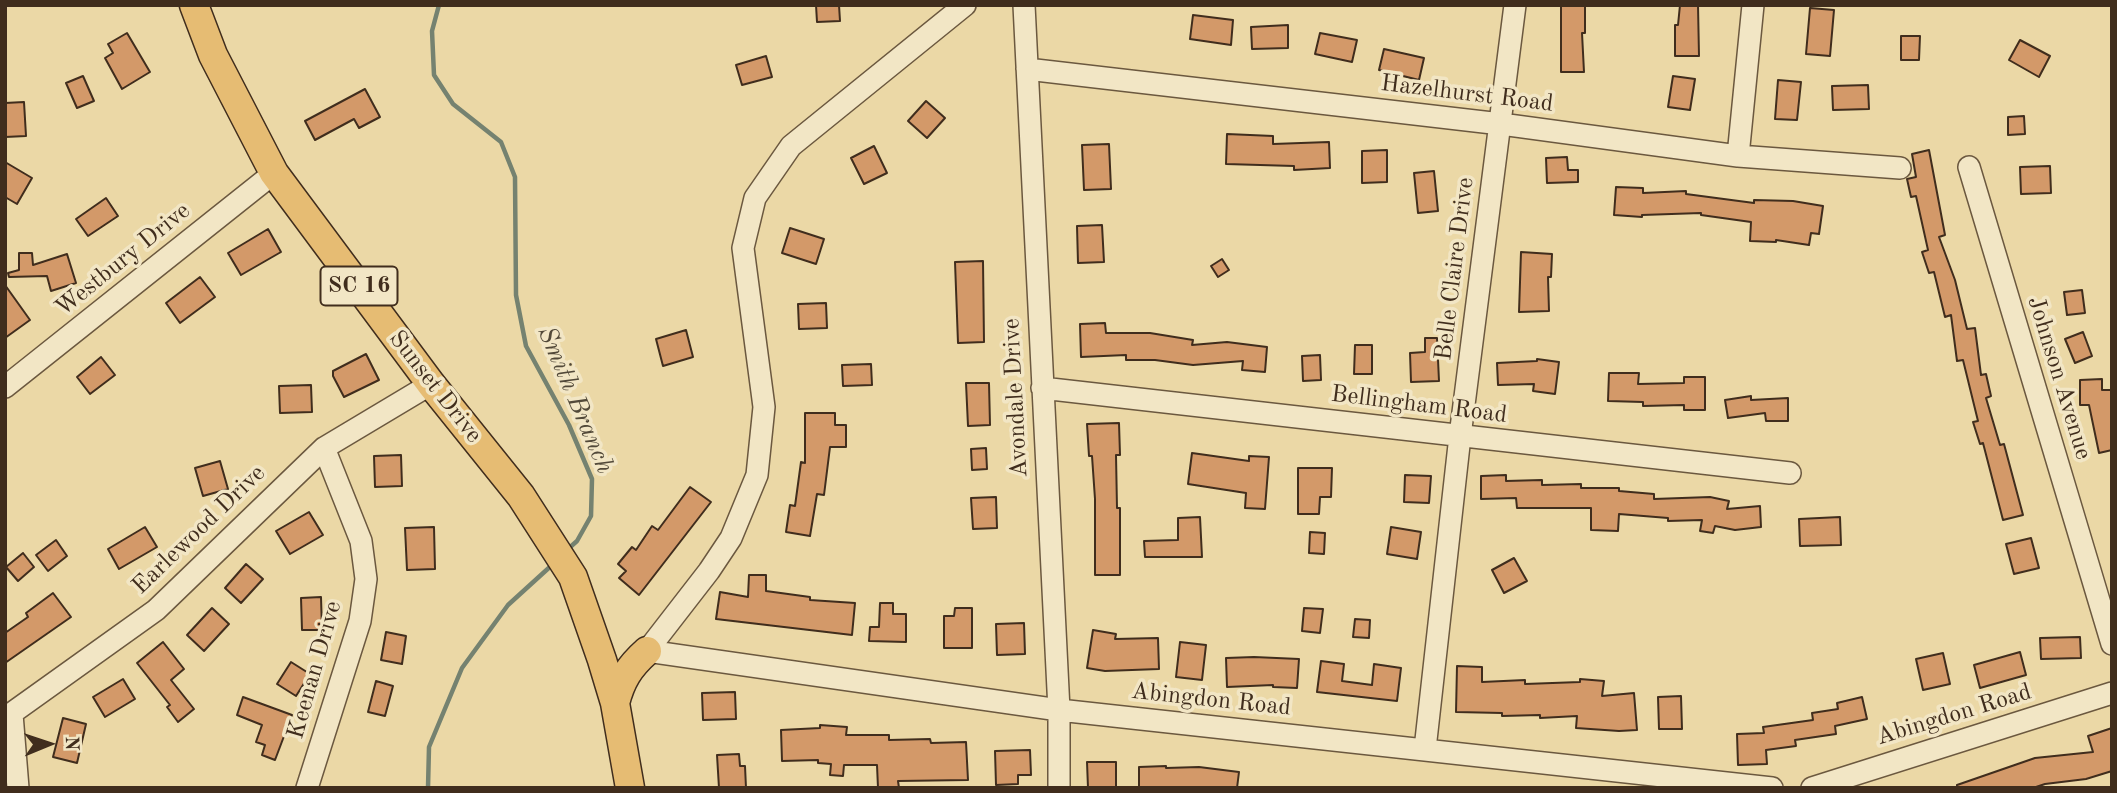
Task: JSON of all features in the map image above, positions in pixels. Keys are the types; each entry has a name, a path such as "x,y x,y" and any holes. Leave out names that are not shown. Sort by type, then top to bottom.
{"main road":[{"name":"Sunset Drive","path":"194,5 214,55 274,173 431,384 521,496 573,577 615,703 630,788"},
{"path":"593,634 617,647 647,651"},
{"path":"615,703 622,679 632,664 647,651"}],"street":[{"path":"647,651 731,538 757,475 764,407 743,248 755,198 792,146 965,5"},
{"name":"Avondale Drive","path":"1024,5 1059,710 1059,788"},
{"name":"Belle Claire Drive","path":"1425,749 1460,436 1515,5"},
{"path":"1738,156 1753,5"},
{"name":"Hazelhurst Road","path":"1027,69 1501,124 1738,156 1900,168"},
{"name":"Johnson Avenue","path":"1969,167 2112,643"},
{"name":"Westbury Drive","path":"5,387 274,173"},
{"name":"Earlewood Drive","path":"9,716 156,610 324,448 431,384"},
{"name":"Bellingham Road","path":"1042,388 1790,473"},
{"name":"Keenan Drive","path":"307,788 360,621 366,579 361,541 324,448"},
{"name":"Abingdon Road","path":"647,651 1059,710 1772,788"},
{"name":"Abingdon Road","path":"1812,788 2112,693"},
{"path":"9,716 18,788"}],"building":[{"path":"816,5 839,5 840,21 817,22"},
{"path":"1561,5 1585,5 1585,33 1582,33 1584,72 1561,72"},
{"path":"1680,5 1698,5 1699,56 1675,56 1675,25 1678,25"},
{"path":"1810,8 1834,10 1830,56 1806,54"},
{"path":"1193,15 1233,20 1231,45 1190,39"},
{"path":"1288,25 1288,48 1252,49 1251,27"},
{"path":"127,33 150,72 122,89 105,58 113,53 108,44"},
{"path":"1320,33 1357,40 1352,62 1315,54"},
{"path":"1901,36 1920,36 1919,60 1901,60"},
{"path":"2020,40 2050,56 2039,77 2009,60"},
{"path":"1384,49 1424,58 1419,80 1379,70"},
{"path":"766,56 772,77 742,85 736,65"},
{"path":"83,76 94,101 77,108 66,83"},
{"path":"1673,76 1695,79 1690,110 1668,107"},
{"path":"1778,80 1801,82 1797,120 1775,119"},
{"path":"1868,85 1869,109 1833,110 1832,86"},
{"path":"365,89 380,117 359,128 354,119 315,140 305,121"},
{"path":"926,101 945,118 927,138 908,121"},
{"path":"24,102 26,136 5,137 5,103"},
{"path":"2024,116 2025,134 2008,135 2008,117"},
{"path":"1227,134 1273,136 1273,144 1329,142 1330,168 1294,170 1294,166 1226,164"},
{"path":"1109,144 1111,189 1084,190 1082,145"},
{"path":"874,146 887,173 864,184 851,158"},
{"path":"1387,150 1387,182 1362,183 1362,151"},
{"path":"1929,150 1945,235 1939,237 1955,280 1967,329 1975,328 1981,375 1986,374 1991,396 1986,398 2000,445 2004,444 2023,515 2003,520 1983,443 1980,444 1973,422 1978,421 1963,360 1957,361 1951,315 1945,317 1934,272 1929,273 1922,252 1928,250 1916,196 1911,197 1907,179 1916,177 1912,154"},
{"path":"1567,157 1568,170 1578,170 1578,182 1547,183 1546,158"},
{"path":"5,162 32,178 17,204 5,197"},
{"path":"2050,166 2051,193 2021,194 2020,167"},
{"path":"1434,171 1438,211 1418,213 1414,173"},
{"path":"1616,187 1643,188 1643,193 1686,191 1686,194 1754,203 1754,200 1793,201 1823,206 1819,234 1811,233 1809,245 1776,240 1750,241 1751,222 1701,213 1642,217 1614,215"},
{"path":"106,198 118,216 88,236 76,219"},
{"path":"1102,225 1104,262 1078,263 1077,226"},
{"path":"790,228 824,239 816,264 782,253"},
{"path":"268,229 281,252 241,275 228,253"},
{"path":"1521,252 1552,254 1551,277 1548,277 1549,311 1519,312"},
{"path":"19,253 32,253 33,265 67,254 76,283 51,291 47,276 9,277 8,273 19,270"},
{"path":"1222,259 1229,270 1218,277 1211,266"},
{"path":"983,261 984,342 958,343 955,262"},
{"path":"200,277 215,297 180,323 166,303"},
{"path":"5,285 30,320 5,338"},
{"path":"2082,290 2085,313 2067,315 2064,292"},
{"path":"826,303 827,328 799,329 798,304"},
{"path":"1105,323 1106,333 1150,333 1193,340 1192,345 1227,342 1267,347 1265,372 1242,370 1243,361 1193,365 1155,360 1126,360 1126,355 1081,357 1080,324"},
{"path":"686,330 693,357 663,366 656,339"},
{"path":"2083,332 2092,356 2075,363 2065,339"},
{"path":"1425,338 1437,338 1439,381 1411,382 1410,353 1425,352"},
{"path":"1355,345 1372,345 1372,374 1354,374"},
{"path":"366,354 379,380 344,397 333,371"},
{"path":"1320,355 1321,380 1303,381 1302,356"},
{"path":"101,357 115,375 90,394 77,377"},
{"path":"1537,359 1559,362 1555,394 1533,391 1534,384 1498,385 1497,363"},
{"path":"871,364 872,385 843,386 842,365"},
{"path":"1609,373 1639,373 1638,384 1684,383 1684,377 1705,377 1705,410 1684,410 1684,405 1643,406 1643,402 1608,401"},
{"path":"2102,379 2102,390 2112,390 2112,450 2099,453 2089,405 2080,405 2080,380"},
{"path":"966,383 989,383 990,425 968,426"},
{"path":"311,385 312,412 280,413 279,386"},
{"path":"1751,396 1751,400 1788,398 1788,421 1766,421 1765,413 1728,418 1725,400"},
{"path":"805,413 835,413 835,425 846,425 846,447 830,447 824,495 817,494 810,536 786,532 790,505 795,506 801,462 805,463"},
{"path":"1119,423 1120,455 1116,455 1117,508 1120,508 1120,575 1095,575 1095,499 1087,424"},
{"path":"986,448 987,469 972,470 971,449"},
{"path":"1192,453 1249,461 1249,456 1269,457 1265,509 1245,508 1246,493 1188,484"},
{"path":"401,455 402,486 375,487 374,456"},
{"path":"220,461 228,489 203,496 195,468"},
{"path":"1298,468 1332,468 1331,497 1320,497 1319,514 1298,514"},
{"path":"1405,475 1431,476 1429,503 1404,502"},
{"path":"1506,475 1506,481 1542,480 1542,485 1581,484 1581,488 1619,488 1619,491 1654,494 1654,499 1710,497 1729,501 1727,509 1760,506 1761,527 1735,530 1715,526 1713,533 1700,531 1702,520 1668,521 1668,518 1619,514 1618,531 1591,530 1591,508 1517,508 1516,498 1481,499 1481,476"},
{"path":"690,487 711,502 639,595 619,578 626,571 618,564 632,547 636,550 652,526 658,530"},
{"path":"996,497 997,528 973,529 971,498"},
{"path":"309,512 323,535 290,554 276,531"},
{"path":"1200,517 1202,557 1145,557 1144,541 1178,540 1178,518"},
{"path":"1840,517 1841,545 1800,546 1799,519"},
{"path":"145,527 157,547 119,569 108,549"},
{"path":"434,527 435,569 407,570 405,528"},
{"path":"1391,527 1421,532 1417,559 1387,554"},
{"path":"1310,532 1325,533 1324,554 1309,553"},
{"path":"2031,538 2039,568 2014,574 2006,544"},
{"path":"56,540 67,556 48,571 36,555"},
{"path":"23,553 34,567 18,581 6,567"},
{"path":"1514,558 1527,581 1504,593 1492,570"},
{"path":"246,564 263,579 241,603 225,588"},
{"path":"749,575 766,575 766,591 810,597 810,600 855,603 852,635 716,619 720,592 748,597"},
{"path":"53,593 71,617 5,663 5,633 28,617 26,613"},
{"path":"321,597 322,630 302,630 301,598"},
{"path":"880,603 893,603 893,614 906,614 906,642 869,641 870,627 879,627"},
{"path":"212,608 229,624 204,651 187,635"},
{"path":"955,608 972,608 972,648 944,648 944,616 954,616"},
{"path":"1304,608 1323,609 1320,633 1302,631"},
{"path":"1355,619 1370,620 1369,638 1353,637"},
{"path":"1024,623 1025,654 997,655 996,624"},
{"path":"1093,630 1116,634 1115,639 1158,638 1159,669 1105,671 1087,668"},
{"path":"386,632 406,636 402,664 381,660"},
{"path":"2080,637 2081,658 2041,659 2040,638"},
{"path":"163,642 184,669 171,680 194,709 178,722 167,707 170,705 137,663"},
{"path":"1180,642 1206,645 1202,680 1176,677"},
{"path":"2020,652 2026,675 1980,688 1974,665"},
{"path":"1943,653 1950,684 1923,690 1916,659"},
{"path":"1226,658 1299,659 1297,688 1273,685 1227,687"},
{"path":"1321,661 1344,664 1342,681 1372,685 1374,664 1401,668 1397,701 1317,692"},
{"path":"291,662 310,674 296,696 277,684"},
{"path":"1457,666 1482,667 1482,682 1525,680 1525,684 1580,682 1580,679 1604,681 1602,696 1634,693 1637,730 1576,728 1577,716 1540,718 1540,715 1502,716 1502,713 1456,712"},
{"path":"123,679 135,699 105,717 93,697"},
{"path":"376,681 393,686 385,716 368,712"},
{"path":"735,692 736,719 703,720 702,693"},
{"path":"1681,696 1682,729 1659,729 1658,697"},
{"path":"243,697 292,715 275,760 262,755 265,745 256,742 262,725 237,715"},
{"path":"1862,697 1867,719 1835,726 1836,734 1795,740 1796,746 1766,750 1767,764 1738,765 1737,734 1764,733 1763,727 1813,720 1812,713 1838,709 1837,703"},
{"path":"63,718 86,724 77,763 53,757"},
{"path":"820,725 847,727 846,735 889,735 889,740 930,739 931,743 966,742 968,780 898,781 899,788 878,788 877,765 844,765 843,776 830,775 831,764 818,763 818,760 782,761 781,730 820,728"},
{"path":"2112,728 2112,771 2086,779 2033,788 1957,788 1957,785 2035,758 2093,752 2088,736"},
{"path":"1030,750 1031,775 1018,775 1018,784 996,785 995,751"},
{"path":"739,754 740,766 745,766 746,788 719,788 717,755"},
{"path":"1087,762 1116,762 1116,788 1088,788"},
{"path":"1166,766 1239,772 1237,788 1139,788 1139,767"}],"waterway":[{"name":"Smith Branch","path":"439,5 432,31 434,75 453,104 501,142 515,177 516,295 526,346 569,425 592,479 591,516 577,541 568,549"},
{"name":"Smith Branch","path":"428,788 429,747 462,668 508,605 552,565"}]}
